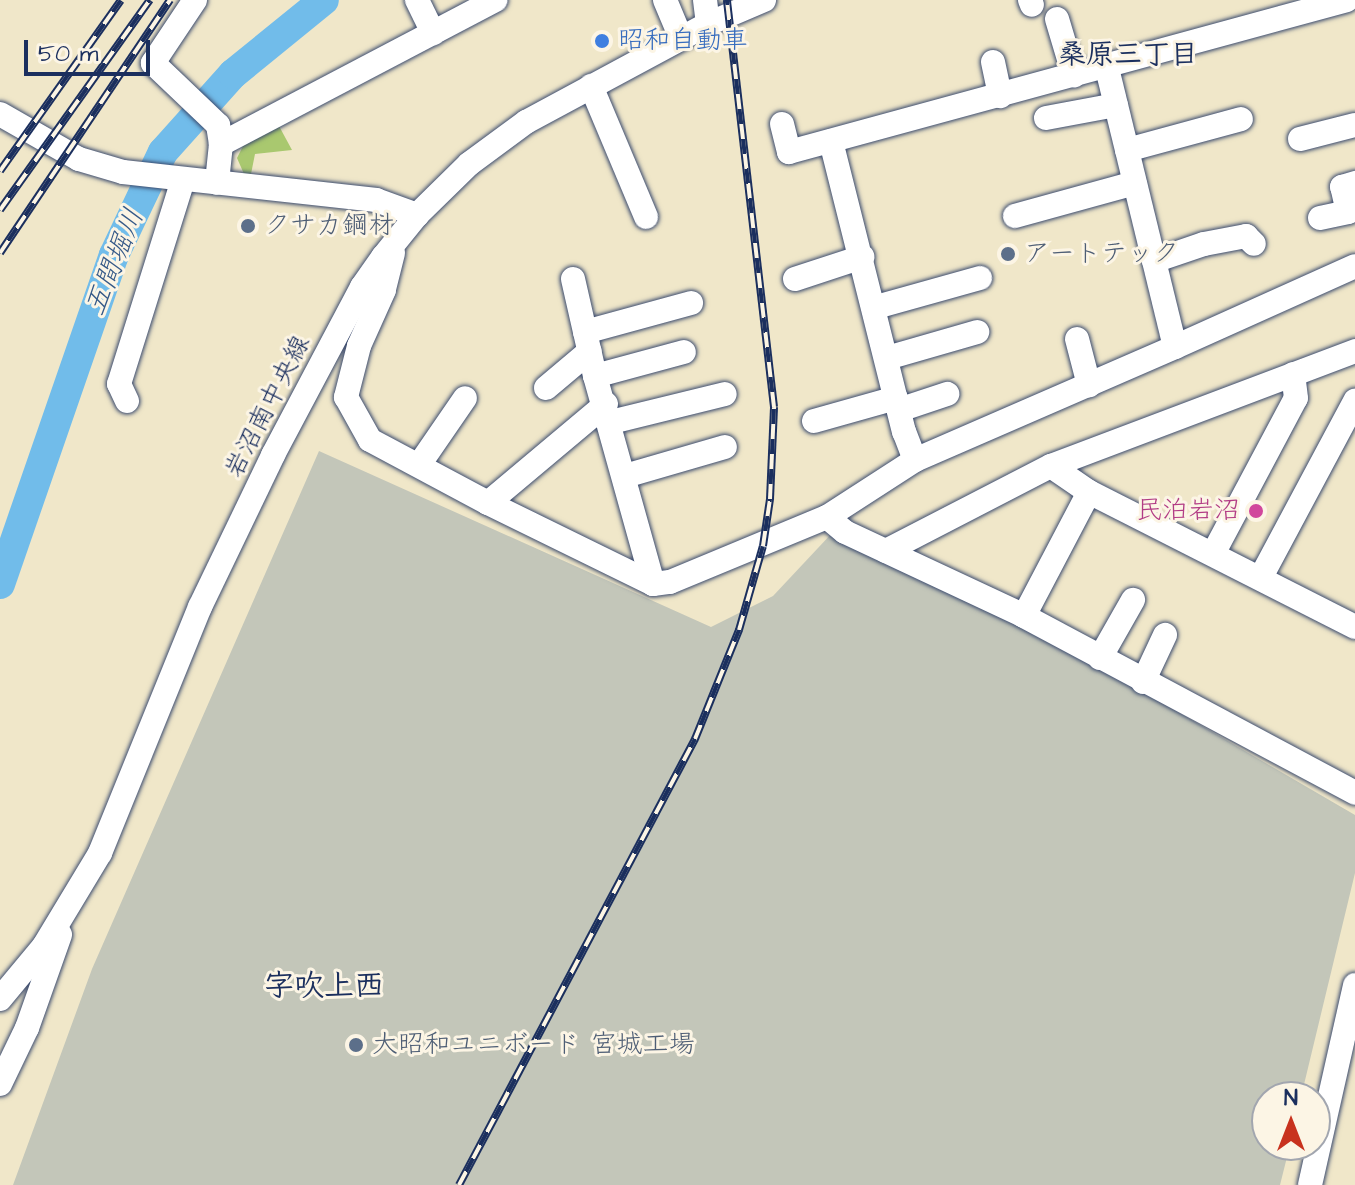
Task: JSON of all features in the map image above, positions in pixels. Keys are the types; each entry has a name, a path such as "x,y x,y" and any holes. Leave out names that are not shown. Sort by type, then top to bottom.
{"street":[{"path":"195,0 153,63 220,134 217,183"},
{"path":"417,0 433,33"},
{"path":"220,134 433,33 495,0"},
{"path":"665,0 681,38"},
{"name":"岩沼南中央線","path":"0,999 70,906 100,853 200,607 273,455 362,287 397,239 469,164 515,130 681,38 706,12 764,0"},
{"path":"782,124 789,152 1347,0"},
{"path":"1057,19 1074,76"},
{"path":"993,62 1000,96"},
{"path":"1107,67 1175,347"},
{"path":"591,86 646,217"},
{"path":"1046,118 1116,105"},
{"path":"0,114 79,159 123,172 376,200 417,215"},
{"path":"1127,150 1241,119"},
{"path":"1300,139 1355,125"},
{"path":"831,141 915,460"},
{"path":"127,401 119,384 178,179"},
{"path":"1015,216 1135,183"},
{"path":"1320,218 1348,212 1342,187 1355,183"},
{"path":"1154,261 1204,244 1246,236 1254,244"},
{"path":"397,239 384,290 359,346 346,397 370,440 488,503 653,584 670,582 827,517 915,460 1355,266"},
{"path":"795,279 862,257"},
{"path":"876,307 980,278"},
{"path":"573,279 595,376 608,413 653,584"},
{"path":"546,388 587,342 691,303"},
{"path":"887,358 977,332"},
{"path":"1077,339 1089,385"},
{"path":"886,551 1051,466 1355,351"},
{"path":"595,376 684,352"},
{"path":"1214,552 1296,398 1293,374"},
{"path":"488,503 608,413 725,394"},
{"path":"814,421 947,394"},
{"path":"419,465 465,398"},
{"path":"1261,577 1355,401"},
{"path":"625,476 725,447"},
{"path":"1051,466 1089,492 1214,552 1355,627"},
{"path":"1024,616 1089,492"},
{"path":"827,517 845,532 1024,616 1355,793"},
{"path":"1100,658 1133,600"},
{"path":"1143,682 1165,635"},
{"path":"0,1084 27,1028 70,906"},
{"path":"1310,1185 1355,985"}],"shaded area":[{"path":"319,451 711,627 773,596 833,532 1085,658 1355,815 1355,873 1305,1081 1251,1081 1251,1161 1286,1161 1280,1185 13,1185 92,969"}],"green space":[{"path":"279,126 292,150 255,154 251,174 244,174 237,158 243,146"}],"waterway":[{"name":"五間堀川","path":"0,584 114,255 163,152 233,74 324,0"}],"railway":[{"path":"0,171 121,0"},
{"path":"0,210 150,0"},
{"path":"0,253 170,0"},
{"path":"459,1185 695,739 739,630 763,546 770,499 774,407 727,0"}],"place":[{"name":"昭和自動車","path":"602,41"},
{"name":"クサカ鋼材","path":"248,226"},
{"name":"アートテック","path":"1008,254"},
{"name":"民泊岩沼","path":"1256,511"},
{"name":"大昭和ユニボード 宮城工場","path":"356,1045"}],"district":[{"name":"桑原三丁目","path":"1128,55"},
{"name":"字吹上西","path":"324,986"}]}
